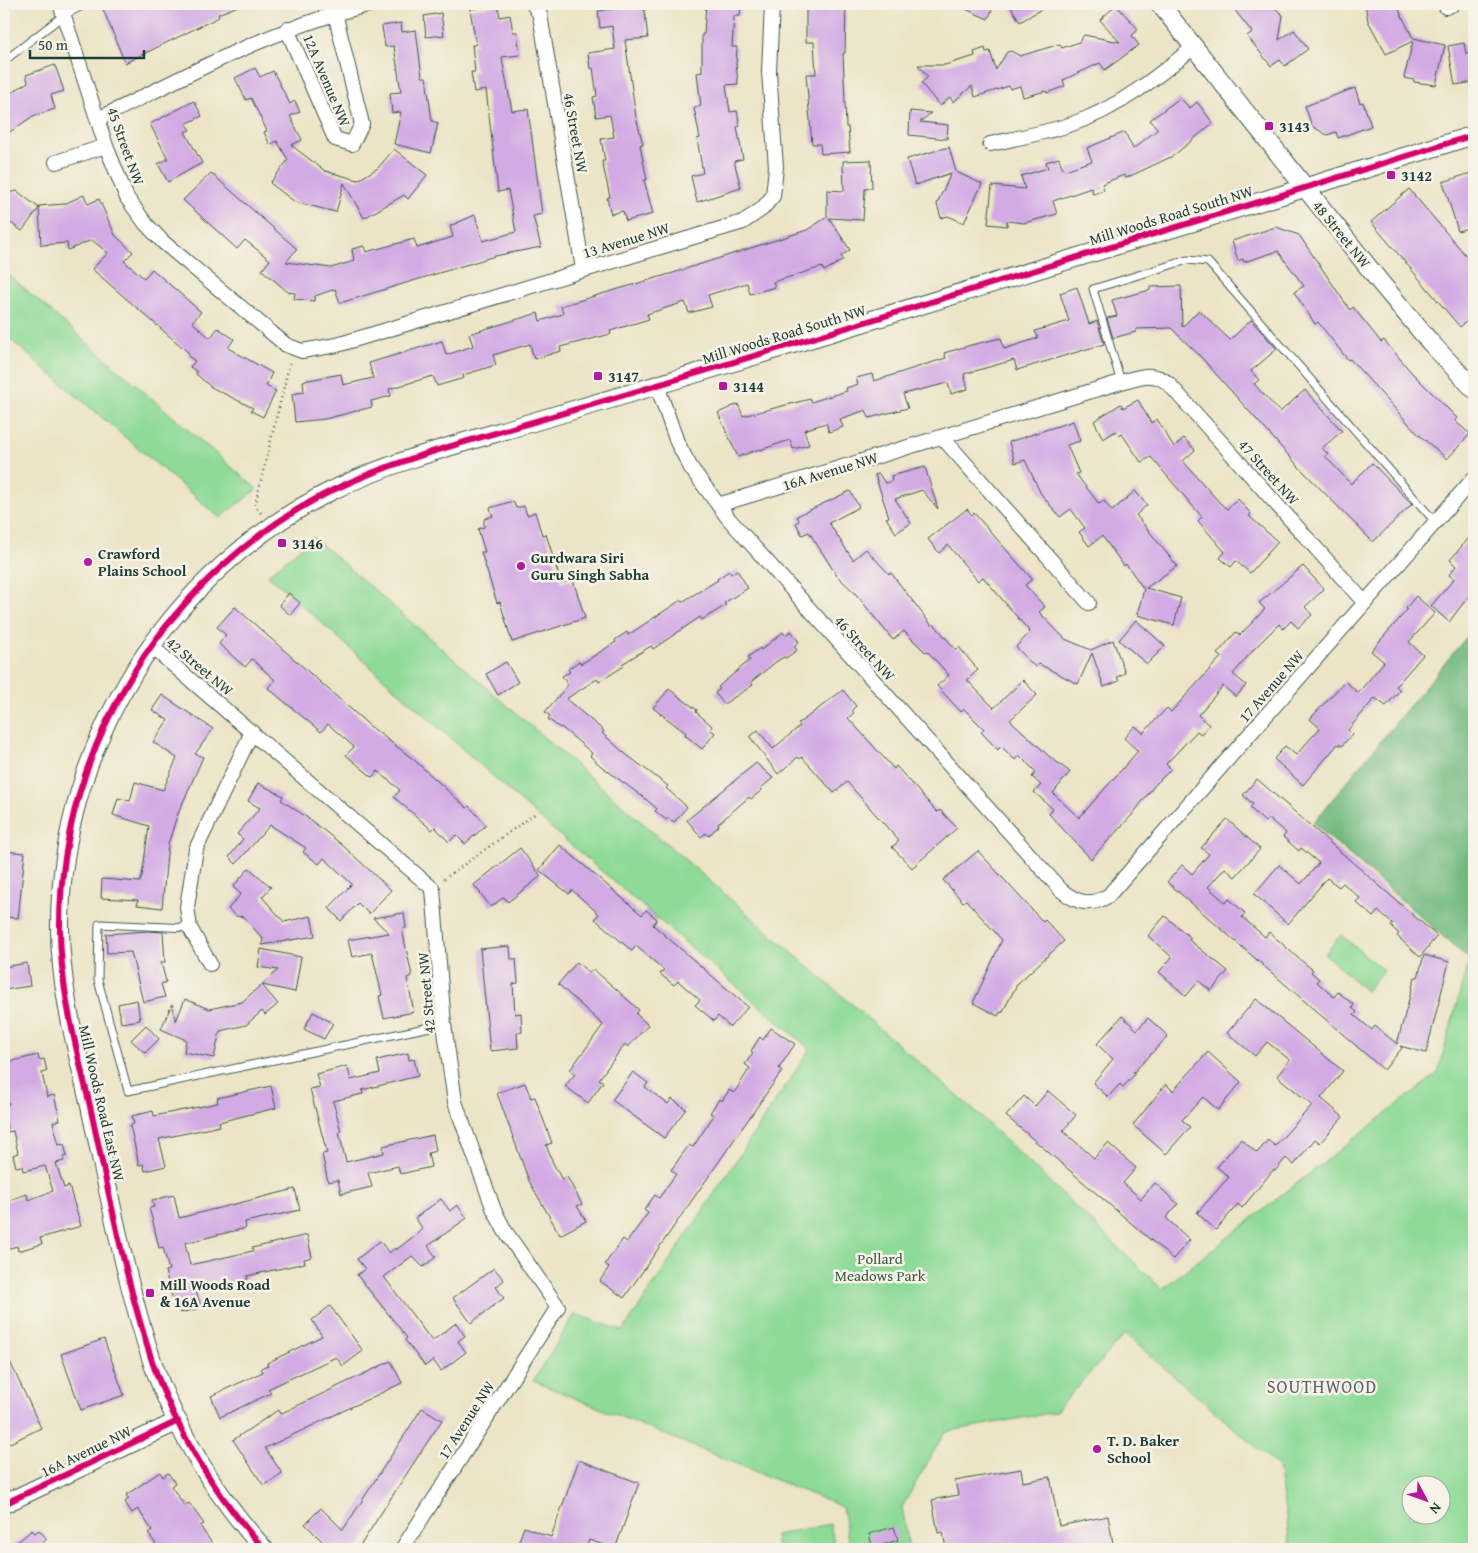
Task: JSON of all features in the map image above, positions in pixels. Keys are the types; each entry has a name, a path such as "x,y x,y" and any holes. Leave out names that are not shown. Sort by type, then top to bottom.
{"street":[{"name":"12A Avenue NW","path":"98,119 287,29 335,13 372,4"},
{"name":"46 Street NW","path":"533,4 540,15 583,270"},
{"name":"13 Avenue NW","path":"294,348 302,351 337,344 743,222 762,209 773,196 776,167 769,72 772,4"},
{"name":"48 Street NW","path":"1160,4 1304,187 1430,342 1474,388"},
{"name":"45 Street NW","path":"62,10 106,146 127,198 146,224 163,242 277,339 294,348"},
{"name":"12A Avenue NW","path":"287,29 335,140 352,144 362,124 335,13"},
{"path":"990,144 1064,126 1107,108 1145,86 1194,46"},
{"name":"Mill Woods Road South NW","path":"150,645 189,598 229,559 277,523 330,492 424,454 657,385 1474,135"},
{"path":"56,162 106,146"},
{"name":"47 Street NW","path":"1143,376 1157,375 1169,384 1365,603"},
{"name":"16A Avenue NW","path":"718,505 1143,376"},
{"name":"46 Street NW","path":"657,385 684,456 699,482 718,505 1061,890 1077,901 1086,903"},
{"path":"942,437 1089,603"},
{"name":"17 Avenue NW","path":"1086,903 1101,901 1108,896 1474,478"},
{"name":"42 Street NW","path":"150,645 434,889 444,1024 456,1102 494,1210 505,1231 558,1307"},
{"name":"Mill Woods Road East NW","path":"150,645 118,697 105,724 80,791 64,865 60,948 70,1020 132,1291 152,1362 178,1421 215,1485 264,1549"},
{"path":"210,964 190,928 187,907 196,849 252,732"},
{"name":"17 Avenue NW","path":"402,1549 558,1307"},
{"name":"16A Avenue NW","path":"4,1504 178,1421"}],"lane":[{"path":"4,61 62,10 86,4"},
{"path":"1121,382 1093,289 1187,260 1208,262 1436,523"},
{"path":"190,928 99,924 98,980 128,1091 444,1024"}],"path":[{"path":"261,513 255,505 294,348"},
{"path":"444,878 536,813"}],"green space":[{"path":"4,271 257,489 220,518 4,334"},
{"name":"Pollard Meadows Park","path":"313,537 977,1113 1162,1289 1438,1073 1469,959 1313,823 1474,628 1474,1037 1469,1055 1474,1060 1474,1549 1291,1549 1278,1466 1125,1334 1055,1412 945,1432 902,1507 909,1549 850,1549 842,1507 533,1381 575,1314 623,1331 810,1049 543,821 268,575"},
{"path":"1474,628 1474,947 1469,959 1313,823"},
{"path":"1341,935 1383,970 1366,991 1325,954"},
{"path":"830,1524 835,1549 777,1549 775,1535"}],"building":[{"path":"101,4 243,4 218,14 219,17 125,63"},
{"path":"706,4 741,4 740,16 734,16 732,47 737,47 738,84 726,85 730,112 737,111 740,126 737,127 743,159 734,161 741,188 697,202 691,176 703,173 697,139 700,138 694,108 701,106 697,73 702,72 702,34 704,34"},
{"path":"806,4 846,4 845,53 843,53 846,127 848,127 850,152 821,154 820,144 812,144 806,74 816,74 814,42 806,42"},
{"path":"954,4 995,4 988,19"},
{"path":"1009,4 1050,4 1020,22"},
{"path":"1230,4 1270,4 1283,15 1279,40 1294,30 1308,49 1285,66 1280,60 1271,66 1247,36 1252,32"},
{"path":"1365,4 1396,4 1413,38 1445,45 1436,85 1414,82 1414,80 1404,78 1413,41 1386,54 1368,21"},
{"path":"498,5 500,17 510,15 513,32 517,32 520,55 502,57 512,111 528,109 542,214 533,216 541,247 495,256 340,303 335,289 315,296 314,301 294,299 295,293 288,292 262,270 270,260 245,240 237,249 183,200 211,173 297,249 286,262 331,268 354,261 352,249 364,246 366,252 414,239 417,248 453,237 450,226 475,215 483,241 516,232 508,190 498,192 486,90 474,92 471,72 475,72 472,45 476,45 470,9"},
{"path":"644,5 648,38 625,40 636,117 643,144 640,145 647,180 644,180 653,214 626,221 623,211 611,214 607,198 610,197 602,161 605,161 601,139 614,137 610,115 596,117 593,97 597,96 593,68 590,68 588,53 615,49 612,26 600,28 598,11"},
{"path":"1116,5 1138,29 1132,36 1139,45 1105,70 1100,63 1063,80 1065,86 1047,93 1046,91 1023,97 1020,86 1010,89 1009,86 975,97 972,86 953,102 950,97 940,106 921,83 928,77 918,65 945,65 975,56 974,52 985,48 986,52 990,51 996,70 1007,52 1011,51 1020,56 1060,44 1062,48 1079,42 1084,35 1120,42 1100,20"},
{"path":"441,13 444,35 426,37 424,16"},
{"path":"401,23 402,32 416,30 422,77 426,77 432,121 438,123 431,153 394,144 401,112 392,113 390,93 401,92 394,46 385,47 382,26"},
{"path":"1464,43 1466,54 1474,52 1474,82 1455,85 1448,46"},
{"path":"55,65 64,91 51,95 55,109 33,116 4,136 4,98 28,82 26,75"},
{"path":"255,68 260,77 273,71 290,104 295,101 300,112 290,116 302,140 291,145 325,171 358,180 378,168 394,149 427,175 408,199 404,195 364,218 344,183 336,212 295,202 270,183 288,160 277,141 270,145 264,132 267,131 251,98 246,100 235,78"},
{"path":"1355,88 1360,103 1363,102 1371,126 1338,138 1336,132 1327,135 1312,126 1305,106"},
{"path":"1180,98 1190,108 1197,102 1213,123 1173,156 1126,178 1124,175 1102,184 1104,190 1093,194 1091,188 1053,201 1057,214 1024,223 1007,221 1007,226 988,224 992,186 1025,189 1021,176 1048,168 1046,162 1059,158 1062,168 1065,170 1092,161 1087,148 1125,132 1133,149 1158,129 1150,120"},
{"path":"194,101 202,116 186,124 190,130 185,132 202,163 168,182 158,164 168,159 150,124"},
{"path":"910,111 931,113 920,122 948,125 947,139 909,135"},
{"path":"949,147 956,172 982,184 964,223 948,216 941,218 937,204 951,173 915,185 907,159"},
{"path":"871,160 872,188 865,189 863,220 829,218 850,250 841,256 843,260 824,271 822,267 773,282 775,287 750,294 747,283 708,295 712,307 689,313 685,302 647,314 649,319 610,331 611,334 560,347 561,351 534,359 530,344 493,355 496,365 463,375 464,378 437,386 433,376 389,389 391,396 371,401 372,407 325,419 295,422 292,394 304,392 303,381 341,374 343,385 373,378 369,363 442,341 446,355 473,346 469,334 538,313 540,321 563,314 561,306 673,273 807,230 827,217 827,190 844,191 843,161"},
{"path":"1474,172 1474,226 1458,231 1443,182"},
{"path":"1409,189 1474,265 1474,315 1460,327 1371,222"},
{"path":"17,191 39,208 22,231 4,218 4,194"},
{"path":"84,195 88,204 99,199 115,235 133,252 124,261 144,278 152,269 201,312 192,322 210,338 218,328 234,339 228,348 272,373 266,386 276,391 263,417 251,411 253,408 211,387 190,367 195,361 188,356 189,353 92,269 108,253 92,240 68,250 67,243 41,245 39,206 64,204"},
{"path":"1276,227 1299,235 1350,310 1353,307 1381,342 1384,340 1412,373 1457,418 1455,421 1470,434 1447,459 1418,434 1350,359 1348,360 1318,322 1315,324 1294,292 1304,286 1278,251 1244,262 1243,259 1238,261 1232,241"},
{"path":"1181,286 1182,327 1199,310 1230,340 1251,320 1277,349 1251,371 1259,380 1254,384 1280,412 1305,390 1342,431 1322,448 1328,454 1325,456 1351,484 1372,463 1412,504 1373,542 1298,466 1199,355 1171,328 1136,329 1136,332 1113,338 1107,318 1117,316 1112,300 1150,290 1150,287"},
{"path":"1077,287 1089,324 1097,321 1104,344 1017,370 1014,360 964,374 968,389 951,394 948,383 903,394 908,408 869,418 866,410 840,419 843,427 829,432 826,423 804,430 809,445 793,449 790,440 738,457 718,413 738,404 743,416 810,399 811,402 847,391 846,388 858,384 856,378 872,374 874,381 946,358 944,353 971,345 1001,338 1004,349 1038,338 1035,331 1069,321 1060,293"},
{"path":"1138,400 1151,423 1157,419 1174,447 1184,438 1195,450 1183,461 1219,502 1227,509 1238,499 1251,514 1249,516 1278,542 1250,573 1236,561 1231,567 1220,558 1225,552 1198,521 1202,517 1151,457 1141,462 1122,434 1119,436 1116,431 1103,439 1094,421 1121,404 1123,408"},
{"path":"1073,421 1080,441 1067,445 1079,473 1076,474 1099,504 1104,501 1112,511 1135,491 1147,505 1136,515 1177,566 1146,588 1181,598 1174,625 1137,615 1144,589 1126,564 1124,566 1102,536 1089,546 1079,532 1085,528 1071,509 1060,517 1041,494 1025,460 1015,463 1009,442"},
{"path":"925,467 938,509 922,490 895,499 911,523 896,533 886,518 889,517 875,475 879,474 885,483 892,481 891,476"},
{"path":"850,491 859,507 829,523 853,560 866,549 889,574 891,573 932,626 934,624 956,650 959,647 978,670 967,680 994,708 1023,680 1037,695 1010,720 1050,757 1070,772 1053,793 1079,818 1138,751 1124,738 1135,726 1143,733 1167,708 1171,712 1221,657 1217,654 1236,632 1240,635 1265,609 1259,603 1303,566 1324,589 1305,607 1312,615 1298,628 1291,621 1283,629 1279,624 1255,648 1233,674 1246,685 1236,697 1223,686 1198,715 1209,725 1201,734 1197,731 1166,764 1171,769 1091,859 1049,814 1053,809 1034,792 1041,785 1032,777 1036,772 1019,755 1015,760 1001,746 998,750 981,732 984,729 964,709 961,712 937,686 949,675 927,651 925,652 904,631 893,640 855,593 837,576 809,532 802,535 796,523 799,521 797,516"},
{"name":"Gurdwara Siri Guru Singh Sabha","path":"513,501 516,508 524,506 527,515 535,512 542,535 546,534 561,583 573,580 585,618 512,642 500,602 497,603 481,552 485,552 478,529 484,527 484,519 493,516 490,508"},
{"path":"967,509 972,515 974,513 1032,579 1025,585 1045,607 1039,612 1065,639 1091,650 1113,640 1125,673 1117,677 1119,681 1104,687 1092,653 1078,684 1039,664 1035,667 1016,647 1030,632 983,577 978,581 948,545 939,553 928,539"},
{"path":"1474,532 1474,589 1449,622 1431,606 1454,579 1449,575 1456,566 1450,560"},
{"path":"737,570 748,588 724,603 726,605 702,620 700,617 653,649 651,646 622,664 624,666 599,682 597,679 566,699 604,731 602,733 623,752 668,786 666,788 687,807 674,822 668,818 666,820 655,811 657,809 647,800 601,766 590,756 592,753 561,727 548,719 550,716 545,712 568,685 562,676 570,672 568,669 579,661 581,664 616,642 615,640 627,632 628,635 681,600 682,602 718,580 729,571 731,574"},
{"path":"289,593 300,603 290,615 279,605"},
{"path":"1416,596 1435,613 1409,642 1423,655 1396,686 1400,690 1386,706 1375,698 1348,730 1352,734 1342,746 1338,744 1303,785 1274,759 1285,746 1296,755 1320,728 1310,719 1345,681 1358,693 1384,662 1371,651 1407,610 1406,608"},
{"path":"235,607 370,726 413,759 467,808 469,806 486,825 465,844 456,835 449,842 435,827 432,830 394,797 400,790 378,771 372,777 346,755 354,747 328,724 321,732 268,688 275,680 252,659 245,667 219,644 226,635 217,627"},
{"path":"1136,620 1165,646 1147,664 1119,640"},
{"path":"791,631 799,642 794,646 797,650 786,658 784,657 777,661 751,682 753,685 724,704 715,693 720,689 718,687 750,660 748,657 760,648 761,650 783,632 785,635"},
{"path":"506,662 518,682 498,695 486,674"},
{"path":"669,689 697,710 696,712 712,726 710,729 715,733 702,749 685,735 686,733 653,708"},
{"path":"843,690 856,706 852,710 854,713 848,718 894,769 896,766 937,812 940,810 957,828 912,868 892,847 899,841 847,782 834,793 802,757 800,759 798,757 778,774 750,737 758,730 773,749 800,726 798,724"},
{"path":"162,695 213,729 195,754 203,757 177,816 168,844 162,908 137,905 138,900 101,898 102,879 140,882 142,876 149,826 113,815 118,798 130,801 135,782 163,790 177,758 153,742 168,720 152,710"},
{"path":"756,763 773,778 761,788 762,790 751,799 749,797 718,824 719,826 708,836 706,833 701,837 687,820"},
{"path":"1257,779 1437,936 1420,957 1397,936 1399,934 1391,926 1393,924 1378,911 1373,917 1356,902 1360,898 1343,883 1339,887 1327,878 1288,924 1254,894 1279,865 1301,884 1319,863 1301,848 1299,851 1283,837 1286,833 1268,818 1265,822 1250,808 1253,804 1243,795"},
{"path":"258,783 283,796 281,800 341,844 391,890 369,914 358,903 341,921 329,908 352,884 324,858 319,864 303,852 306,848 270,825 236,864 229,857 243,839 237,834 260,808 248,801"},
{"path":"1227,819 1260,849 1235,877 1225,868 1208,887 1226,903 1229,899 1245,913 1242,917 1265,937 1269,932 1313,970 1311,972 1319,979 1317,982 1334,997 1338,992 1354,1005 1352,1008 1357,1012 1354,1015 1372,1030 1375,1026 1397,1044 1415,977 1418,977 1424,955 1449,962 1426,1053 1400,1046 1402,1048 1384,1070 1167,882 1182,865 1192,874 1209,854 1201,848"},
{"path":"560,845 642,915 646,910 657,919 653,925 748,1007 730,1027 718,1016 714,1021 695,1005 700,1000 678,981 674,985 660,974 664,970 636,946 632,951 595,919 599,914 572,890 569,894 539,870"},
{"path":"520,848 541,876 508,902 504,897 491,907 474,885"},
{"path":"4,851 25,853 18,918 4,917"},
{"path":"978,851 1043,922 1045,920 1064,941 1018,983 1002,1013 1000,1012 998,1016 973,1003 1002,940 966,900 963,902 943,880"},
{"path":"249,868 271,887 262,897 284,922 311,916 315,936 262,945 263,939 244,917 236,916 228,909 241,894 233,887"},
{"path":"404,913 406,928 402,929 412,976 407,978 414,1012 384,1018 379,996 382,995 372,953 352,957 348,940 389,933 373,918"},
{"path":"1165,916 1191,938 1189,940 1228,971 1211,991 1199,981 1186,996 1159,972 1172,957 1148,936"},
{"path":"147,931 163,932 165,962 161,962 166,982 161,984 165,997 143,1002 131,952 107,953 106,934"},
{"path":"510,946 511,959 516,959 518,983 513,984 515,1014 521,1013 522,1032 517,1033 518,1048 490,1051 480,949"},
{"path":"261,949 301,957 295,992 262,985 278,1004 265,1015 262,1011 246,1025 220,1031 214,1058 184,1052 186,1040 161,1029 172,1004 176,1021 185,999 209,1009 242,1002 278,970 258,967"},
{"path":"577,962 589,973 593,969 616,989 639,1010 636,1014 648,1025 628,1047 625,1044 599,1079 603,1082 588,1103 565,1086 575,1074 570,1070 603,1025 558,984"},
{"path":"27,963 30,986 4,990 4,967"},
{"path":"1256,999 1343,1071 1321,1098 1343,1117 1320,1143 1315,1139 1294,1165 1286,1158 1275,1171 1273,1170 1242,1208 1238,1204 1216,1230 1197,1213 1229,1177 1217,1167 1241,1139 1257,1153 1268,1140 1275,1146 1312,1105 1277,1076 1290,1060 1267,1042 1255,1056 1227,1033"},
{"path":"137,1000 140,1020 121,1023 118,1004"},
{"path":"313,1012 333,1023 324,1039 304,1029"},
{"path":"1122,1016 1137,1030 1148,1018 1168,1036 1133,1073 1135,1074 1123,1087 1120,1084 1108,1097 1093,1083 1113,1059 1097,1044"},
{"path":"146,1025 159,1039 145,1053 131,1040"},
{"path":"771,1028 795,1044 779,1068 782,1071 624,1298 600,1281 609,1267 605,1264 623,1239 627,1242 648,1213 644,1210 655,1195 659,1198 676,1174 671,1170 689,1145 693,1147 714,1115 710,1113 719,1099 722,1101 729,1090 734,1093 750,1068 745,1064 753,1053 751,1051 760,1037 763,1040"},
{"path":"1208,1052 1241,1082 1218,1110 1203,1097 1182,1120 1190,1127 1166,1154 1133,1125 1166,1084 1173,1091"},
{"path":"408,1053 409,1060 414,1059 418,1076 362,1090 363,1094 333,1101 341,1131 339,1132 346,1162 384,1153 383,1146 433,1135 436,1151 428,1153 431,1167 400,1174 398,1166 368,1173 372,1187 341,1194 338,1180 328,1182 322,1154 327,1153 310,1089 320,1087 316,1074 347,1066 351,1080 380,1073 377,1060"},
{"path":"38,1055 39,1060 44,1059 47,1071 42,1073 47,1097 54,1095 60,1120 53,1122 59,1145 64,1144 67,1156 63,1157 64,1161 56,1163 64,1188 69,1186 81,1226 40,1238 42,1244 18,1251 17,1246 4,1250 4,1202 27,1194 28,1200 53,1191 45,1166 23,1171 22,1166 16,1167 13,1155 18,1153 13,1131 8,1132 4,1112 4,1106 9,1104 4,1081 4,1063"},
{"path":"633,1072 648,1083 645,1087 668,1104 672,1099 686,1109 664,1138 612,1100"},
{"path":"525,1083 531,1098 535,1097 552,1143 546,1145 553,1163 562,1180 567,1177 582,1204 577,1206 586,1221 560,1235 529,1181 497,1093"},
{"path":"271,1086 276,1108 219,1122 220,1126 159,1139 166,1166 145,1171 143,1164 139,1165 130,1125 134,1124 132,1116 153,1111 154,1116 218,1103 217,1098"},
{"path":"1048,1091 1076,1115 1063,1131 1094,1158 1108,1143 1136,1168 1123,1183 1141,1199 1155,1183 1178,1204 1166,1218 1190,1240 1173,1259 1006,1116 1024,1096 1035,1106"},
{"path":"295,1189 300,1210 245,1222 246,1228 185,1243 190,1265 253,1251 252,1248 307,1235 312,1257 304,1259 305,1263 247,1276 248,1279 196,1291 201,1308 180,1313 178,1307 175,1308 165,1271 169,1270 163,1247 159,1248 149,1208 154,1207 152,1200 174,1195 179,1218"},
{"path":"441,1199 450,1211 457,1205 467,1218 428,1246 436,1257 423,1267 412,1256 384,1277 432,1341 456,1323 465,1336 458,1341 466,1352 441,1371 433,1360 425,1366 405,1340 407,1338 357,1275 365,1269 357,1259 380,1241 389,1253 395,1248 396,1250 423,1229 415,1218"},
{"path":"494,1268 504,1280 496,1287 504,1298 471,1323 453,1298"},
{"path":"330,1306 363,1351 343,1366 336,1357 268,1389 271,1393 220,1417 211,1396 263,1372 261,1368 268,1365 267,1363 322,1336 312,1320"},
{"path":"104,1339 124,1395 81,1410 61,1354"},
{"path":"4,1349 41,1428 4,1446"},
{"path":"391,1361 402,1383 265,1448 282,1473 264,1486 233,1440 278,1410 280,1414"},
{"path":"422,1408 442,1420 358,1549 330,1549 305,1524 321,1508 343,1530"},
{"path":"579,1460 639,1483 615,1549 589,1540 586,1549 516,1549 524,1527 551,1537"},
{"path":"1021,1469 1023,1482 1050,1477 1059,1526 1108,1516 1114,1549 946,1549 943,1532 938,1533 932,1500 958,1495 955,1481"},
{"path":"160,1472 163,1477 168,1473 175,1483 171,1486 185,1506 189,1503 204,1524 200,1526 216,1549 159,1549 148,1533 152,1530 138,1509 132,1513 125,1502 129,1499 126,1495"},
{"path":"894,1527 898,1540 873,1548 869,1534"},
{"path":"32,1530 35,1533 39,1530 47,1539 42,1543 48,1549 9,1549"}],"cycle path":[{"path":"264,1549 230,1508 200,1462 173,1414 153,1364 118,1236 74,1040 63,973 60,928 65,860 79,793 103,730 135,670 175,616 221,567 274,525 333,490 377,471 446,447 738,361 1474,135"},
{"path":"4,1504 178,1421"}],"place":[{"name":"3143","path":"1269,126"},
{"name":"3142","path":"1391,175"},
{"name":"3147","path":"598,376"},
{"name":"3144","path":"723,386"},
{"name":"3146","path":"282,543"},
{"name":"Crawford Plains School","path":"88,562"},
{"name":"Gurdwara Siri Guru Singh Sabha","path":"521,566"},
{"name":"Mill Woods Road & 16A Avenue","path":"150,1293"},
{"name":"T. D. Baker School","path":"1097,1449"}],"district":[{"name":"SOUTHWOOD","path":"1322,1386"}]}
